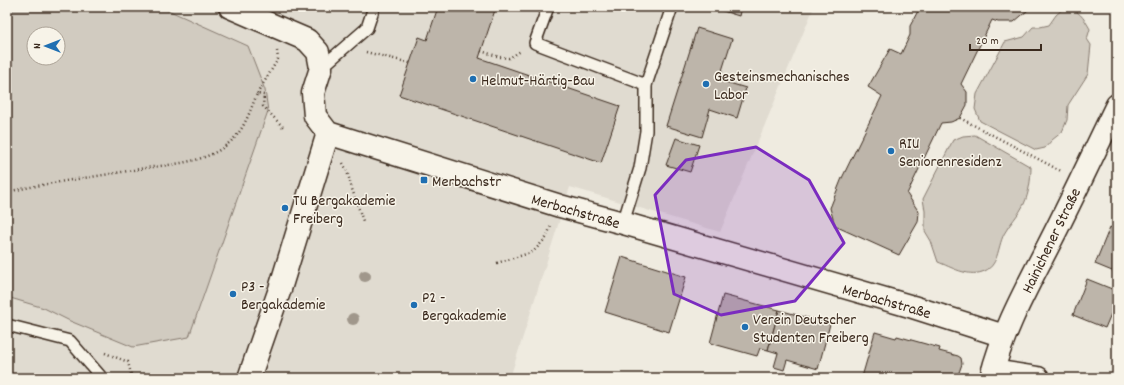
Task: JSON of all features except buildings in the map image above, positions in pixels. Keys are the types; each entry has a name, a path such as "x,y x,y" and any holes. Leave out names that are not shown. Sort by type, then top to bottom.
{"street":[{"path":"230,7 308,40 318,52 321,68 313,93 315,116 328,133 280,290 249,378"},
{"name":"Hainichener Straße","path":"992,375 1004,336 1016,308 1117,104"},
{"name":"Merbachstraße","path":"328,133 560,206 913,307 1004,336"},
{"path":"992,375 1038,378"}],"lane":[{"path":"321,68 367,28 374,7"},
{"path":"548,7 535,43 646,85"},
{"path":"623,223 640,168 646,131 646,85 672,7"},
{"path":"7,325 70,341 102,378"}],"path":[{"path":"7,192 38,185 112,174 206,157 228,144 240,132 258,94 278,59 277,27"},
{"path":"481,51 500,57 509,58 535,43"},
{"path":"346,46 410,63"},
{"path":"258,94 264,95 263,106 283,126"},
{"path":"960,118 1080,181"},
{"path":"328,133 347,171 363,221"},
{"path":"497,263 533,252 546,238 560,206"},
{"path":"128,362 132,378"}],"highlighted area":[{"path":"756,147 809,180 844,243 795,301 721,315 674,294 655,195 686,160"}],"shaded area":[{"name":"TU Bergakademie Freiberg","path":"7,7 814,7 720,232 570,187 510,378 7,378"},
{"path":"7,7 161,7 248,46 265,90 268,111 189,337 133,347 70,321 44,308 7,297"},
{"path":"1065,7 1077,12 1090,29 1087,39 1091,45 1088,74 1068,105 1067,120 1062,132 1045,148 1036,150 980,121 975,109 977,94 1005,42 1024,37 1033,27 1049,25 1056,15"},
{"path":"975,135 1031,167 1031,172 1026,200 1004,234 995,261 988,270 971,273 959,271 938,262 931,241 925,231 925,211 923,199 953,140 963,136"}],"place":[{"name":"Helmut-Härtig-Bau","path":"473,79"},
{"name":"Gesteinsmechanisches Labor","path":"706,84"},
{"name":"RIU Seniorenresidenz","path":"891,151"},
{"name":"Merbachstr","path":"424,180"},
{"name":"TU Bergakademie Freiberg","path":"285,208"},
{"name":"P3 - Bergakademie","path":"233,294"},
{"name":"P2 - Bergakademie","path":"414,305"},
{"name":"Verein Deutscher Studenten Freiberg","path":"745,327"}]}
